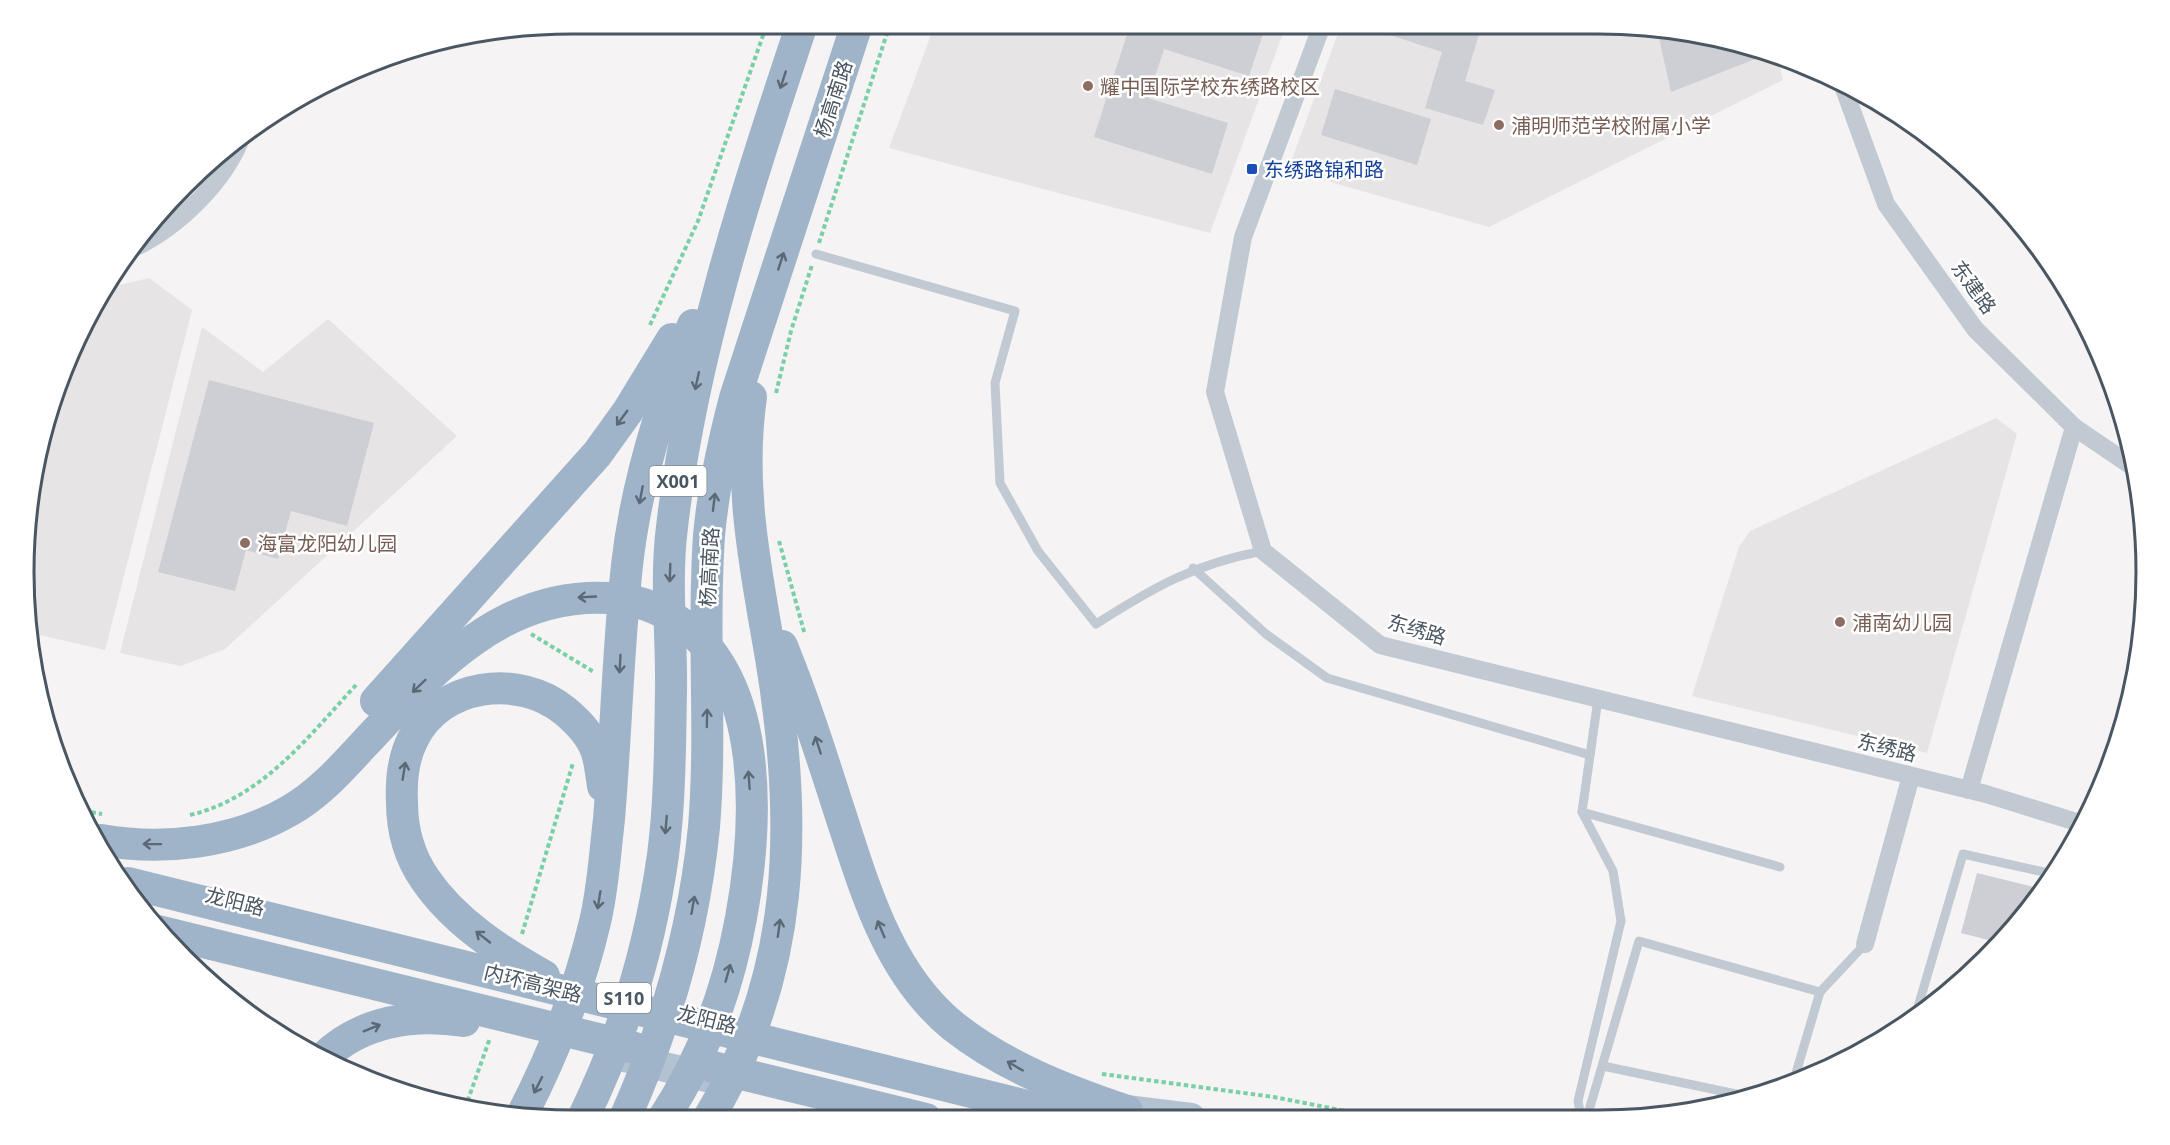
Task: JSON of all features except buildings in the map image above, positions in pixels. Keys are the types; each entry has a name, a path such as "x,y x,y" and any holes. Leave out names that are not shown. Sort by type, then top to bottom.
{"highway":[{"name":"杨高南路","path":"587,1110 601,1082 622,1025 642,958 663,854 669,766 671,542 681,453 704,344 743,202 799,34"},
{"name":"杨高南路","path":"628,1110 656,1042 690,920 699,871 706,777 707,596 711,525 719,460 735,398 854,34"},
{"path":"526,1108 544,1073 580,977 595,921 605,853 627,564 662,409 743,202"},
{"path":"338,758 483,582 563,495 628,411 708,275 743,202"},
{"path":"712,1110 758,1012 777,941 786,875 789,819 785,761 747,510 746,462 749,412 763,317"},
{"path":"758,587 806,709 865,889 884,936 903,967 924,996 951,1024 984,1049 1025,1072 1125,1110"},
{"path":"106,828 153,845 193,828 231,830 277,803 338,758 444,663 509,617 549,602 586,597 627,598 661,609 689,628 712,650 732,684 745,730 750,783 749,862 738,934 716,1012 699,1057 668,1110"},
{"path":"550,980 498,950 470,927 425,879 409,848 402,821 401,789 404,765 412,741 421,726 441,706 464,694 491,687 515,688 551,700 579,723 596,750 603,786 605,853"},
{"name":"内环高架路","path":"135,885 1044,1110"},
{"name":"内环高架路","path":"176,935 889,1110"},
{"path":"329,1052 355,1035 379,1025 411,1017 455,1019 496,1033"}],"main road":[{"name":"龙阳路","path":"127,874 967,1083 1039,1098 1121,1110"},
{"path":"192,953 496,1033 837,1110"}],"street":[{"path":"1263,551 1215,392 1243,237 1319,34"},
{"name":"东建路","path":"1847,96 1886,204 1976,328 2074,428 2123,461"},
{"path":"150,240 184,214 214,182 227,161"},
{"path":"1969,790 2074,428"},
{"name":"东绣路","path":"1263,551 1380,645 1969,790 2074,821"},
{"path":"1865,944 1911,776"}],"lane":[{"path":"816,254 1015,311 995,383 1000,483 1038,551 1096,624 1149,590 1193,568 1224,558 1263,551"},
{"path":"1193,568 1266,634 1327,678 1590,755"},
{"path":"1580,1110 1578,1101 1621,921 1613,871 1582,812 1598,699"},
{"path":"1582,812 1780,867"},
{"path":"1920,1002 1963,854 2044,872"},
{"path":"1589,1110 1639,941 1820,992"},
{"path":"1796,1073 1820,992 1865,944"},
{"path":"1603,1066 1732,1093"}],"path":[{"path":"648,329 698,221 763,34"},
{"path":"775,398 791,331 887,34"},
{"path":"778,538 790,589 807,641"},
{"path":"193,828 261,781 290,757 361,679"},
{"path":"522,936 575,756"},
{"path":"468,1100 496,1033"},
{"path":"1098,1073 1274,1096 1342,1110"}],"shaded area":[{"name":"耀中国际学校东绣路校区","path":"931,34 1283,34 1210,233 889,148"},
{"name":"浦明师范学校附属小学","path":"1338,34 1598,34 1668,39 1737,53 1770,63 1780,67 1783,80 1489,227 1288,170"},
{"path":"149,278 192,310 105,650 38,635 34,572 39,502 53,433 75,367 118,285"},
{"name":"海富龙阳幼儿园","path":"328,319 457,436 225,649 181,666 120,653 202,327 263,372"},
{"name":"浦南幼儿园","path":"1996,418 2017,434 1927,753 1692,696 1739,547 1750,531"}],"place":[{"name":"耀中国际学校东绣路校区","path":"1088,86"},
{"name":"浦明师范学校附属小学","path":"1499,125"},
{"name":"东绣路锦和路","path":"1252,169"},
{"name":"海富龙阳幼儿园","path":"245,543"},
{"name":"浦南幼儿园","path":"1840,622"}]}
